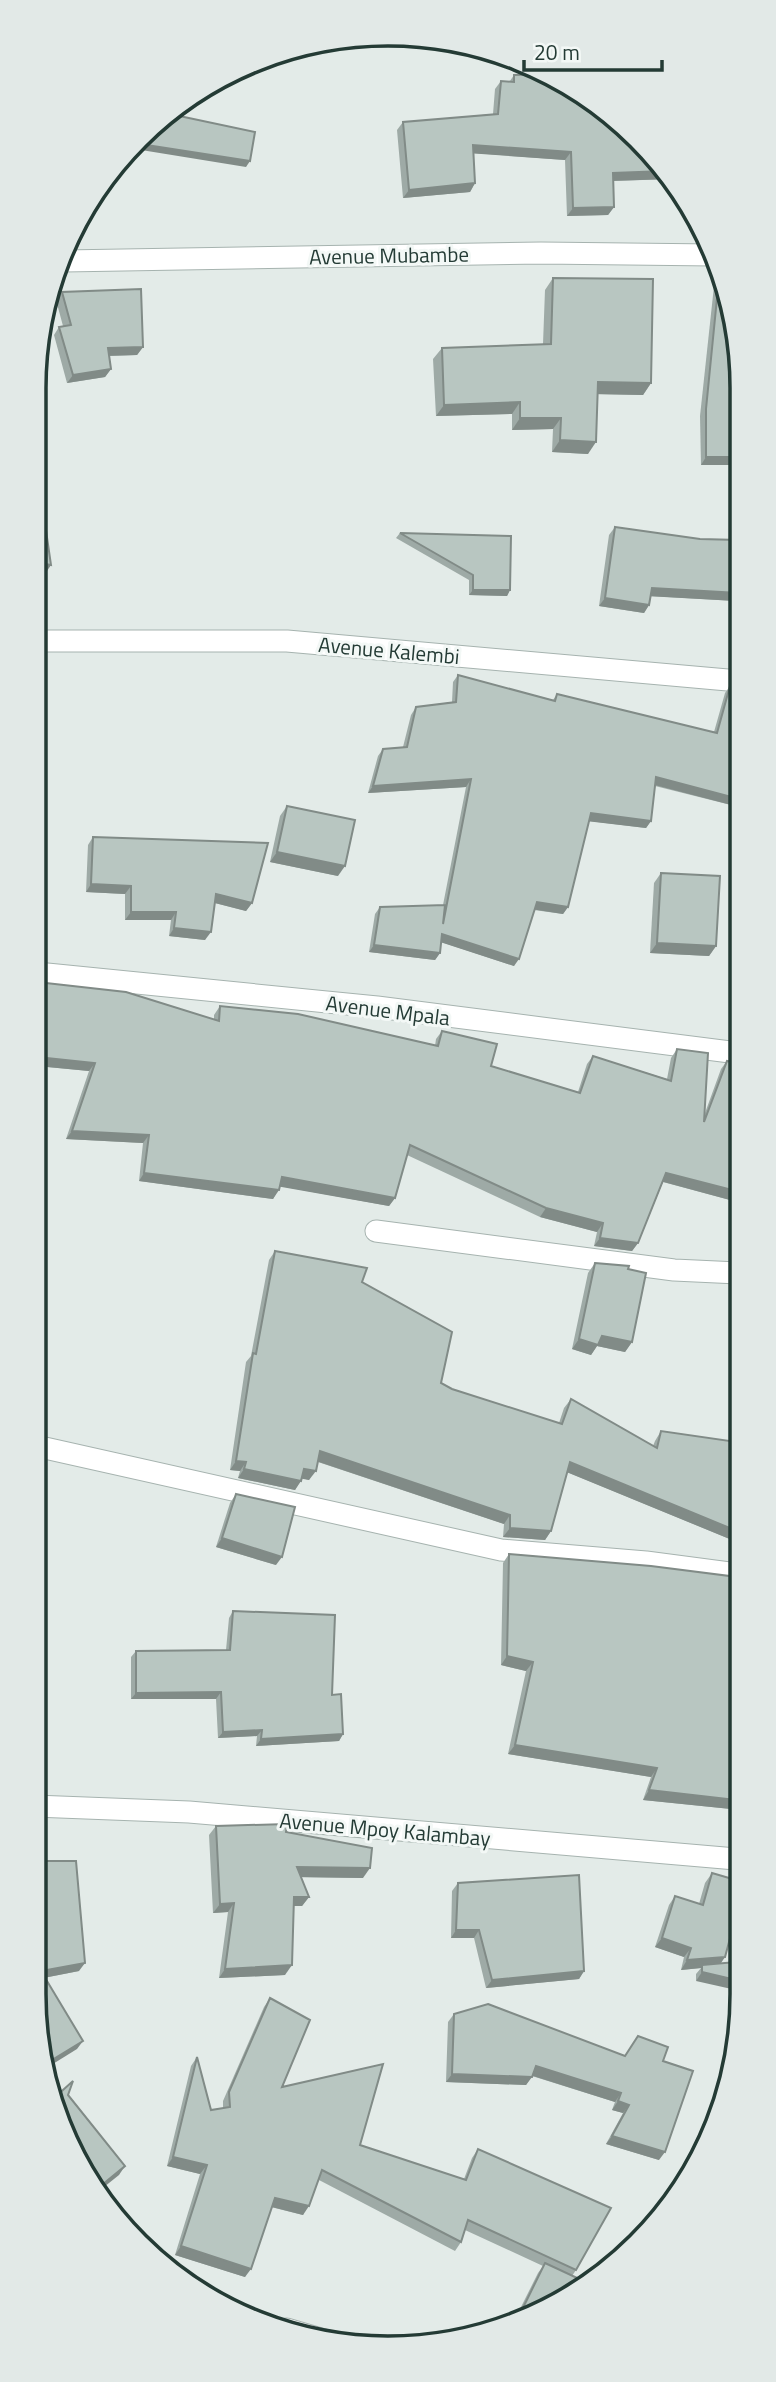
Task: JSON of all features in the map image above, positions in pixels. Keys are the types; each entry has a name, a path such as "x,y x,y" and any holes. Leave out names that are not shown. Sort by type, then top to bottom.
{"street":[{"name":"Avenue Mubambe","path":"71,261 541,253 703,255"},
{"name":"Avenue Kalembi","path":"46,641 287,641 730,680"},
{"name":"Avenue Mpala","path":"46,974 377,1007 730,1052"},
{"path":"376,1231 674,1270 730,1273"},
{"path":"46,1448 501,1550 646,1562 730,1573"},
{"name":"Avenue Mpoy Kalambay","path":"46,1806 189,1812 730,1858"}],"building":[{"path":"514,75 525,75 539,81 597,116 654,171 613,173 614,207 573,208 571,152 473,145 475,183 409,190 403,122 498,114 501,81 514,82"},
{"path":"179,116 255,132 250,161 147,145"},
{"path":"553,278 653,279 651,383 598,382 596,442 560,440 561,418 520,418 520,402 444,405 442,348 551,344"},
{"path":"141,289 143,347 108,348 111,369 73,375 59,327 71,325 62,292"},
{"path":"717,294 730,366 730,457 706,457 706,409"},
{"path":"615,527 700,539 730,540 730,592 652,588 649,605 605,598"},
{"path":"46,530 51,565 46,564"},
{"path":"400,533 511,536 510,590 473,590 473,575"},
{"path":"458,675 555,701 557,694 717,733 730,686 730,797 656,777 651,821 591,813 568,907 537,902 519,959 442,934 440,953 374,945 380,907 445,905 443,924 471,779 373,786 383,749 407,747 416,707 456,702"},
{"path":"287,806 355,820 345,866 277,852"},
{"path":"93,837 268,843 252,903 216,894 211,932 174,928 176,912 131,912 131,886 91,884"},
{"path":"661,873 720,876 716,946 657,943"},
{"path":"46,983 126,992 219,1021 220,1006 298,1014 438,1046 442,1031 497,1044 491,1066 580,1093 593,1056 671,1081 677,1049 708,1053 704,1122 727,1061 730,1062 730,1189 666,1173 638,1243 600,1238 603,1223 546,1208 410,1145 395,1198 282,1177 279,1190 144,1173 149,1135 72,1131 95,1063 46,1058"},
{"path":"275,1251 367,1268 362,1282 452,1332 441,1383 452,1389 562,1424 571,1399 657,1448 661,1431 730,1441 730,1528 570,1462 551,1531 510,1528 510,1515 320,1451 316,1471 304,1469 301,1481 244,1469 246,1462 236,1461 253,1353 256,1354"},
{"path":"595,1263 629,1266 628,1269 646,1273 632,1342 602,1336 598,1345 579,1339"},
{"path":"236,1494 295,1507 282,1557 222,1538"},
{"path":"509,1554 651,1566 730,1576 730,1799 649,1790 657,1768 515,1745 533,1662 507,1656"},
{"path":"233,1611 335,1615 332,1695 341,1694 343,1734 261,1739 262,1730 223,1732 221,1692 136,1693 136,1651 230,1650"},
{"path":"287,1824 286,1832 372,1848 370,1868 297,1867 309,1897 294,1897 292,1965 225,1969 234,1903 220,1904 216,1826"},
{"path":"46,1861 76,1861 85,1963 46,1970"},
{"path":"712,1873 730,1878 730,1938 725,1957 687,1960 691,1948 662,1938 675,1896 703,1905"},
{"path":"579,1875 584,1971 492,1980 479,1930 456,1930 458,1883"},
{"path":"730,1963 730,1979 702,1972 702,1965"},
{"path":"46,1982 83,2041 52,2060 46,2016"},
{"path":"270,1998 310,2020 282,2087 383,2064 360,2145 466,2180 478,2149 611,2208 576,2270 468,2220 461,2242 322,2170 309,2206 275,2198 251,2269 181,2246 207,2165 173,2157 197,2057 211,2110 230,2107 229,2092"},
{"path":"488,2004 625,2056 638,2036 668,2047 663,2061 693,2071 665,2152 612,2136 629,2105 618,2101 621,2093 536,2066 532,2077 452,2074 454,2014"},
{"path":"73,2081 68,2095 125,2166 103,2184 81,2145 60,2092"},
{"path":"545,2263 579,2279 559,2291 523,2308"}]}
